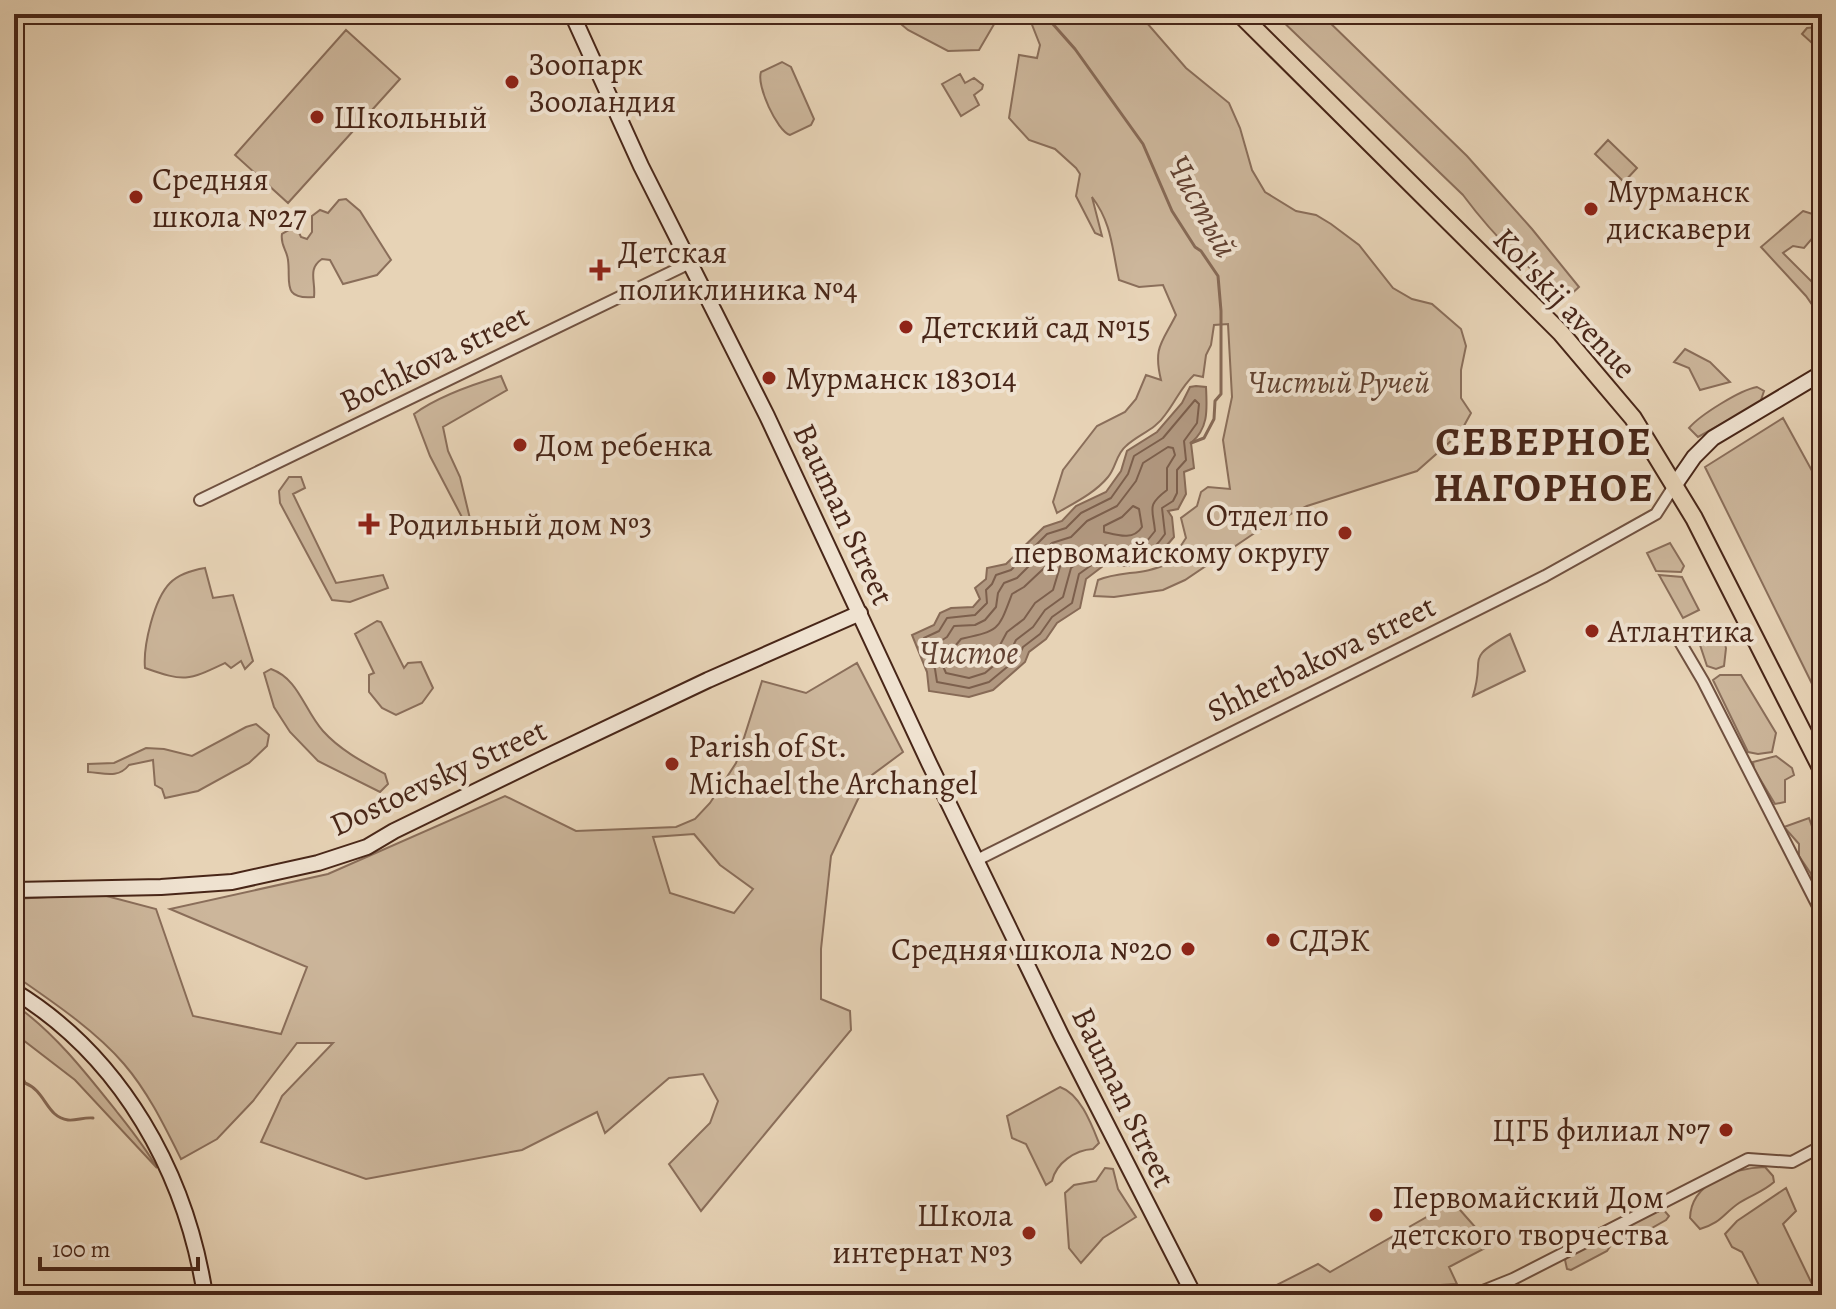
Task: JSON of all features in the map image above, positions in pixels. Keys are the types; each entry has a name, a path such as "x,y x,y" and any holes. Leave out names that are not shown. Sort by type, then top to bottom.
{"main road":[{"name":"Kol'skij avenue","path":"1240,14 1565,337 1633,418 1694,518 1822,770"}],"street":[{"name":"Bauman Street","path":"572,14 641,166 767,416 1078,1070 1194,1295"},
{"name":"Bochkova street","path":"200,500 690,263"},
{"path":"1674,486 1694,457 1713,438 1822,373"},
{"name":"Shherbakova street","path":"977,860 1545,576 1656,514 1674,486"},
{"name":"Dostoevsky Street","path":"14,890 232,882 318,863 367,847 394,831 708,680 860,613"},
{"path":"1680,642 1710,694 1822,914"},
{"path":"14,991 83,1047 147,1125 181,1200 205,1295"},
{"path":"1473,1295 1513,1279 1748,1159 1792,1162 1822,1146"}],"green space":[{"path":"889,14 1000,14 979,50 948,51 908,30"},
{"name":"Чистый Ручей","path":"1031,14 1132,14 1147,23 1186,68 1229,103 1252,170 1265,192 1296,211 1316,215 1331,224 1359,245 1393,288 1412,299 1432,304 1461,329 1466,346 1461,370 1461,398 1471,413 1460,433 1417,471 1307,506 1262,528 1185,580 1163,590 1114,597 1094,596 1098,580 1150,570 1169,562 1186,538 1181,518 1197,506 1201,492 1208,487 1230,489 1223,440 1232,397 1228,324 1214,325 1203,377 1194,375 1161,420 1123,449 1103,483 1057,513 1053,502 1063,470 1097,426 1125,412 1136,399 1146,375 1161,380 1159,352 1176,315 1163,285 1139,287 1119,280 1110,237 1099,207 1092,197 1102,236 1095,233 1076,196 1080,174 1076,168 1055,149 1029,140 1009,118 1019,55 1037,58 1040,45 1029,17"},
{"path":"1275,14 1321,14 1467,156 1579,287 1567,298 1525,263 1486,224 1463,195"},
{"path":"1817,27 1822,32 1822,52 1802,34 1807,28"},
{"name":"Школьный","path":"346,30 400,79 288,203 235,155"},
{"path":"782,62 791,67 814,119 811,125 790,135 774,117 760,78 761,72"},
{"path":"960,74 965,83 974,78 983,85 974,95 979,105 961,116 942,84"},
{"path":"1608,140 1637,168 1624,182 1595,154"},
{"path":"346,199 360,211 391,260 377,275 343,284 330,260 322,259 313,271 314,297 296,295 290,288 282,234 296,226 301,237 307,239 312,232 312,216 320,210 328,213 339,200"},
{"path":"1803,211 1819,216 1822,227 1804,248 1793,246 1783,253 1814,284 1822,287 1822,319 1806,296 1761,247"},
{"path":"1685,349 1710,362 1730,382 1700,390 1689,368 1674,362"},
{"path":"501,376 507,390 443,427 471,523 465,523 430,456 414,414 445,397"},
{"path":"1757,387 1764,391 1760,403 1698,437 1689,428 1721,404"},
{"path":"1783,418 1822,489 1822,704 1705,467"},
{"path":"289,477 301,477 305,488 293,494 336,583 383,575 388,588 350,602 332,600 280,503 279,491"},
{"path":"1670,543 1684,566 1681,572 1656,571 1647,553"},
{"path":"205,568 213,598 233,595 253,661 245,669 241,661 231,668 225,663 186,678 145,668 151,623 164,590 178,577"},
{"path":"1659,575 1682,577 1699,610 1683,618"},
{"path":"377,621 381,622 404,668 408,663 421,662 433,688 422,703 396,715 382,708 369,692 369,675 374,673 355,634"},
{"path":"1707,624 1719,629 1726,648 1724,666 1716,669 1707,666 1698,639 1701,628"},
{"path":"1510,634 1525,671 1473,696 1481,654"},
{"path":"857,663 903,752 868,778 831,856 821,949 821,999 850,1011 851,1030 701,1211 669,1164 710,1123 718,1101 703,1074 669,1078 605,1133 597,1112 522,1150 366,1179 261,1142 282,1096 333,1043 297,1043 253,1101 217,1139 181,1159 148,1097 124,1064 86,1027 14,975 14,899 99,894 156,909 193,1016 281,1034 307,967 170,909 328,874 505,796 576,831 676,827 695,819 710,803 736,763 762,681 806,693","holes":["694,834 720,865 753,889 734,913 670,893 653,837"]},
{"path":"271,669 295,687 316,723 330,738 385,774 388,784 380,792 318,761 290,732 274,707 264,673"},
{"path":"1720,675 1741,675 1776,733 1772,752 1748,752 1713,680"},
{"path":"256,724 269,735 267,746 249,763 198,791 165,798 162,789 155,785 153,760 129,765 115,774 88,772 88,764 114,763 146,748 192,756"},
{"path":"1776,756 1792,768 1794,775 1785,780 1785,802 1775,804 1753,762"},
{"path":"1809,818 1822,855 1822,890 1814,888 1811,874 1799,856 1799,844 1784,827"},
{"path":"14,1004 82,1068 157,1168 75,1080 14,1033"},
{"path":"1060,1087 1079,1103 1099,1143 1093,1149 1067,1159 1046,1185 1026,1144 1012,1138 1007,1116"},
{"path":"1765,1167 1774,1182 1766,1188 1707,1227 1700,1229 1690,1218 1692,1206 1706,1186 1728,1174"},
{"path":"1105,1168 1113,1169 1118,1189 1136,1217 1103,1238 1081,1263 1069,1248 1065,1193 1074,1185 1096,1181"},
{"path":"1786,1188 1796,1211 1783,1224 1814,1288 1800,1295 1764,1295 1742,1252 1732,1247 1725,1234 1737,1221"},
{"path":"1453,1202 1491,1245 1449,1267 1457,1284 1424,1286 1408,1295 1257,1295 1318,1264 1330,1272"},
{"path":"1662,1208 1669,1216 1666,1220 1627,1242 1623,1228"},
{"path":"1601,1238 1613,1242 1607,1251 1571,1270 1567,1269 1567,1256"}],"water":[{"name":"Чистое","path":"1190,387 1206,387 1206,418 1201,431 1191,443 1194,468 1184,472 1186,494 1178,509 1168,511 1172,517 1174,537 1145,563 1128,566 1107,563 1086,579 1080,608 1057,623 1046,639 1029,652 1025,662 993,690 969,697 929,691 927,672 912,635 934,625 940,613 951,608 973,607 980,599 975,588 986,579 987,568 1006,564 1044,527 1062,521 1076,506 1106,492 1121,471 1127,451 1157,432 1182,403"}],"waterway":[{"name":"Чистый","path":"1044,14 1075,49 1143,144 1172,211 1218,276 1221,394 1215,401 1214,419 1204,438 1191,443"},
{"path":"14,1069 61,1118 93,1118"}],"place":[{"name":"Зоопарк Зооландия","path":"512,82"},
{"name":"Школьный","path":"317,117"},
{"name":"Средняя школа №27","path":"136,197"},
{"name":"Мурманск дискавери","path":"1591,209"},
{"name":"Детская поликлиника №4","path":"600,270"},
{"name":"Детский сад №15","path":"906,327"},
{"name":"Мурманск 183014","path":"769,378"},
{"name":"Дом ребенка","path":"520,445"},
{"name":"Родильный дом №3","path":"369,524"},
{"name":"Отдел по первомайскому округу","path":"1345,533"},
{"name":"Атлантика","path":"1592,631"},
{"name":"Parish of St. Michael the Archangel","path":"672,764"},
{"name":"СДЭК","path":"1273,940"},
{"name":"Средняя школа №20","path":"1188,949"},
{"name":"ЦГБ филиал №7","path":"1726,1130"},
{"name":"Первомайский Дом детского творчества","path":"1376,1215"},
{"name":"Школа интернат №3","path":"1029,1233"}],"district":[{"name":"СЕВЕРНОЕ НАГОРНОЕ","path":"1544,464"}]}
